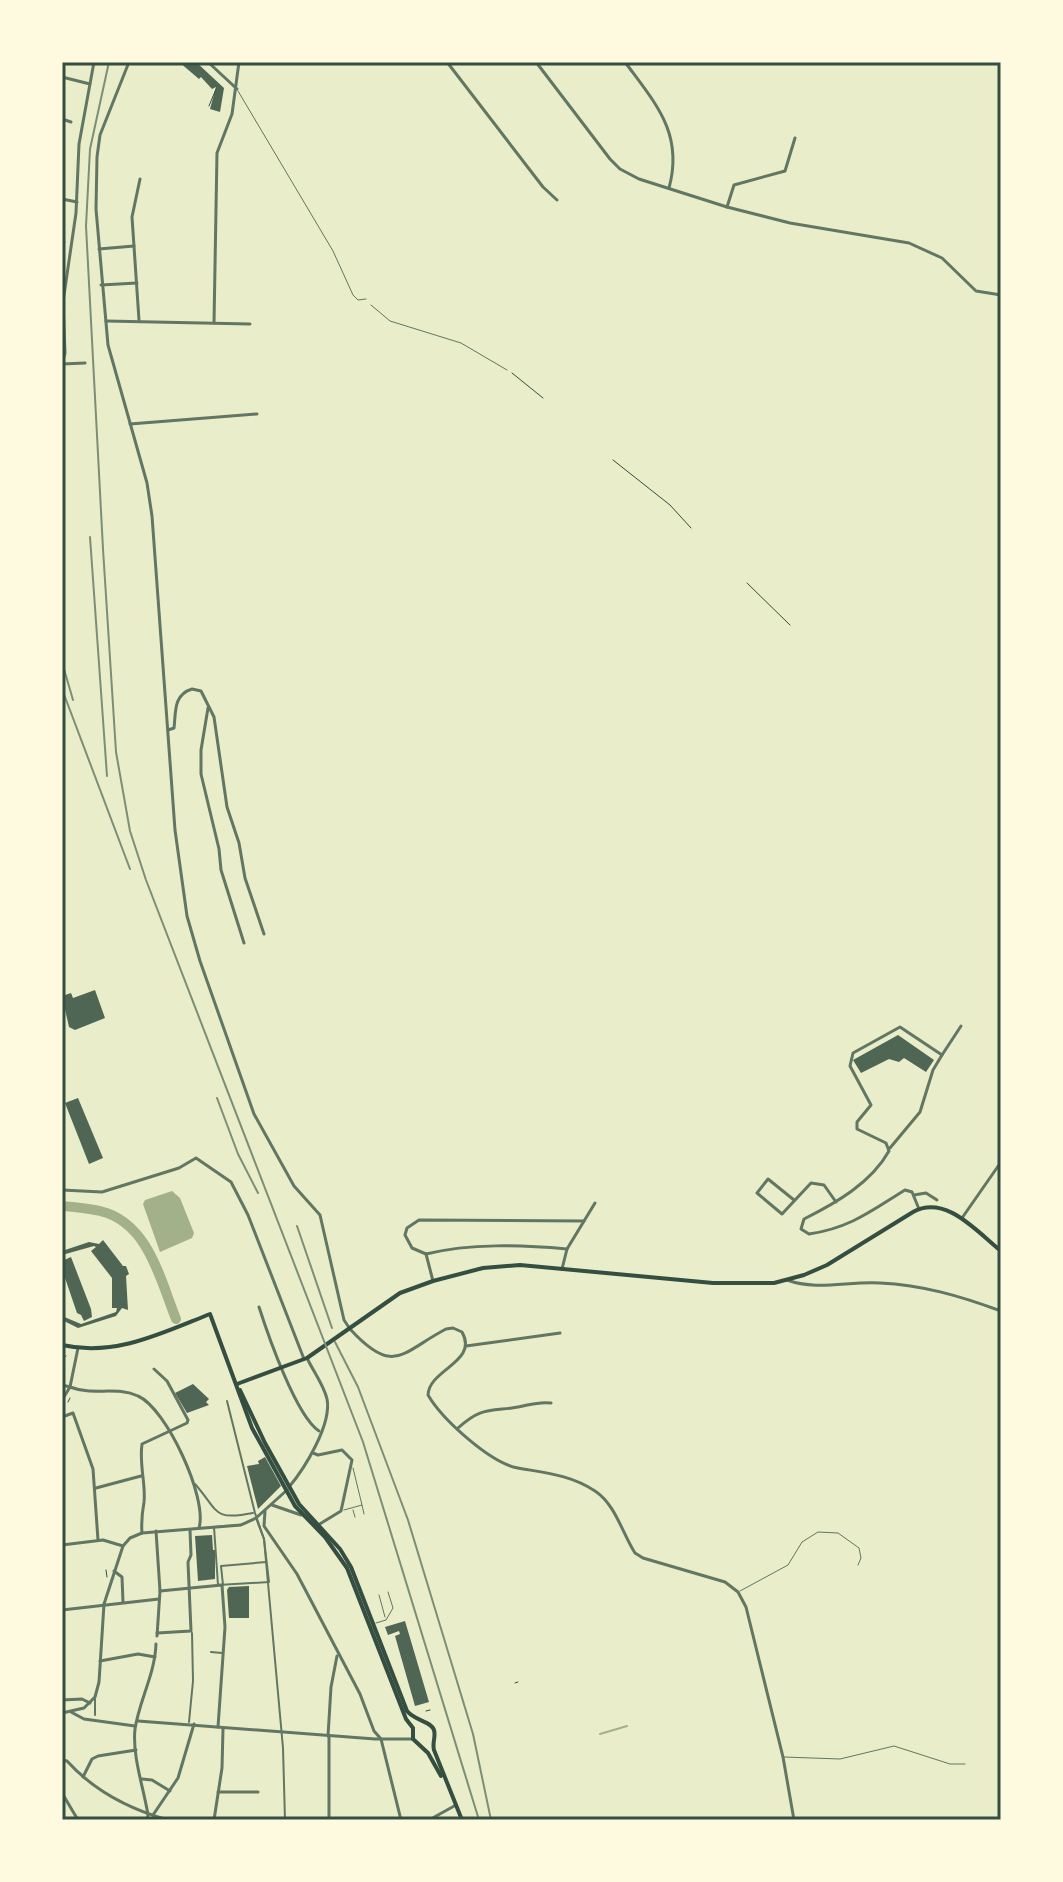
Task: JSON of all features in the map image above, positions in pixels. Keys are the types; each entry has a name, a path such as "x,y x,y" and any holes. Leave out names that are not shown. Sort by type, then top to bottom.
{"main road":[{"path":"237,1384 318,1352 400,1293 433,1281 502,1265 713,1283 774,1283 827,1265 919,1209 939,1207 961,1219 1001,1251"},
{"path":"62,1345 100,1349 133,1343 210,1314 237,1384 301,1515 317,1526"},
{"path":"288,1488 347,1568 407,1711 433,1728 431,1741 462,1820"},
{"path":"372,1624 406,1719 413,1728 413,1739 423,1745 450,1792"},
{"path":"413,1728 421,1722"},
{"path":"423,1745 431,1741"}],"street":[{"path":"85,363 62,364 65,353 63,302 77,202 79,144 94,62"},
{"path":"129,62 98,146 96,209 104,321 110,353 147,483 152,516 178,859 193,942 254,1114 294,1186 320,1215 344,1320 370,1350 403,1356 438,1333 453,1328 465,1336 466,1346 462,1356 428,1389 432,1401 476,1446 496,1460 519,1468 564,1476 598,1493 610,1506 631,1546 643,1558 725,1582 738,1592 746,1607 783,1757 794,1820"},
{"path":"208,62 237,89"},
{"path":"214,323 217,153 232,114 239,62"},
{"path":"447,62 543,187 557,200"},
{"path":"536,62 605,153 630,175 727,207 790,223 909,243 942,258 976,291 1001,295"},
{"path":"625,62 660,110 671,137 673,164 669,189"},
{"path":"62,77 90,84"},
{"path":"62,119 71,122"},
{"path":"727,207 734,185 785,171 795,138"},
{"path":"139,320 132,217 140,179"},
{"path":"62,199 77,202"},
{"path":"99,249 134,246"},
{"path":"101,285 137,283"},
{"path":"104,321 250,324"},
{"path":"130,424 257,414"},
{"path":"167,730 174,728 177,702 186,690 201,691 214,717 227,807 239,843 245,878 264,934"},
{"path":"208,708 201,750 201,774 221,870 244,943"},
{"path":"937,1200 926,1193 914,1195 905,1190 849,1225 822,1232 803,1232 800,1225 804,1219 836,1202 888,1154 889,1148 920,1112 933,1070 961,1026"},
{"path":"889,1148 886,1143 857,1129 857,1122 871,1105 850,1066 851,1056 900,1027 942,1055"},
{"path":"62,1190 102,1192 179,1168 196,1158 231,1182 248,1215 306,1358 326,1395 326,1416 312,1453 288,1488 265,1511 241,1525 142,1533 130,1538 123,1546 104,1604 95,1715"},
{"path":"961,1219 1001,1162"},
{"path":"794,1200 768,1179 757,1193 782,1214 794,1200 805,1187 818,1183 824,1185 836,1202"},
{"path":"914,1195 919,1209"},
{"path":"562,1269 567,1249 595,1203"},
{"path":"567,1249 479,1247 426,1254 412,1248 405,1235 412,1222 419,1220 584,1221"},
{"path":"426,1254 433,1281"},
{"path":"802,1276 802,1285"},
{"path":"802,1276 813,1286"},
{"path":"787,1280 813,1286 866,1282 932,1288 1001,1311"},
{"path":"259,1307 282,1367 308,1421 321,1432"},
{"path":"466,1346 560,1333"},
{"path":"62,1400 70,1387 78,1348"},
{"path":"142,1533 140,1510 144,1502 139,1461 142,1444 188,1420 167,1381 154,1369"},
{"path":"62,1385 88,1393 126,1392 151,1404 195,1484 215,1510 230,1517 255,1515"},
{"path":"227,1401 255,1515 264,1539 282,1733 285,1820"},
{"path":"458,1428 487,1409 513,1408 536,1401 551,1403"},
{"path":"62,1417 73,1413 93,1469 98,1540"},
{"path":"312,1453 318,1455 342,1450 350,1456 352,1465 341,1511 317,1526"},
{"path":"96,1488 141,1476"},
{"path":"195,1484 201,1515 199,1528"},
{"path":"272,1505 301,1515"},
{"path":"265,1511 264,1526 297,1574 360,1694 374,1731 381,1739 401,1820"},
{"path":"214,1527 225,1627 218,1727"},
{"path":"149,1817 170,1791 184,1761 192,1724 189,1528"},
{"path":"156,1531 160,1591 157,1635 191,1631"},
{"path":"62,1545 98,1540 123,1546"},
{"path":"220,1585 221,1566 267,1562"},
{"path":"114,1571 122,1577 124,1603"},
{"path":"160,1591 269,1582"},
{"path":"62,1610 159,1599"},
{"path":"149,1817 136,1750 135,1726 156,1644"},
{"path":"211,1652 223,1653"},
{"path":"100,1661 138,1654 155,1657"},
{"path":"329,1820 331,1687 338,1654"},
{"path":"62,1713 90,1703 95,1697"},
{"path":"62,1700 82,1699 90,1703"},
{"path":"71,1712 84,1719 135,1726"},
{"path":"138,1721 282,1733 413,1739"},
{"path":"214,1820 223,1729"},
{"path":"83,1777 92,1759 136,1750"},
{"path":"62,1760 97,1788 149,1817 168,1820"},
{"path":"142,1779 152,1780 170,1791"},
{"path":"218,1792 258,1792"},
{"path":"62,1793 78,1820"},
{"path":"429,1820 456,1805"}],"lane":[{"path":"237,89 333,251 353,295 358,300 366,299"},
{"path":"371,305 400,325 461,343 507,370"},
{"path":"352,1465 364,1514"},
{"path":"341,1511 362,1505"},
{"path":"352,1507 355,1517"},
{"path":"738,1592 788,1565 802,1542 818,1532 838,1533 859,1548 861,1558 858,1565"},
{"path":"372,1624 386,1620 393,1608 388,1592"},
{"path":"379,1595 386,1620"},
{"path":"783,1757 840,1759 894,1746 950,1764 965,1764"}],"path":[{"path":"209,106 216,89"},
{"path":"507,370 524,380 543,398"},
{"path":"613,460 670,505 691,528"},
{"path":"747,583 790,625"},
{"path":"62,1359 66,1356"},
{"path":"426,1711 430,1710"}],"shaded area":[{"path":"172,1191 180,1198 194,1233 192,1238 160,1252 143,1204 145,1200"}],"building":[{"path":"179,62 196,62 224,88 220,112 210,109 216,87 212,89"},
{"path":"95,990 105,1018 75,1030 69,1027 62,996 71,993 73,998"},
{"path":"898,1035 934,1060 926,1072 904,1058 899,1062 889,1059 861,1073 853,1060"},
{"path":"78,1098 103,1158 89,1164 65,1103"},
{"path":"103,1240 126,1266 129,1274 126,1276 128,1310 122,1308 116,1316 78,1328 62,1320 62,1316 81,1324 116,1312 117,1308 112,1308 112,1278 91,1251 96,1247 62,1255 62,1251 89,1242 99,1244"},
{"path":"71,1257 91,1309 92,1317 84,1321 77,1313 62,1269 65,1268 62,1261"},
{"path":"193,1384 209,1399 206,1402 209,1405 187,1413 175,1393"},
{"path":"265,1457 281,1486 258,1509 247,1466 259,1464 258,1461"},
{"path":"212,1535 215,1579 198,1581 195,1536"},
{"path":"249,1586 249,1618 229,1618 227,1590 229,1587"},
{"path":"405,1621 429,1702 415,1706 395,1636 400,1634 399,1631 388,1635 385,1627"}],"waterway":[{"path":"62,1206 100,1211 130,1227 150,1254 176,1319"},
{"path":"600,1734 627,1726"}],"railway":[{"path":"109,62 90,149 86,226 116,752 130,831 146,880 363,1442 479,1820"},
{"path":"90,537 107,776"},
{"path":"62,662 73,700"},
{"path":"62,689 130,869"},
{"path":"217,1098 238,1154 258,1193"},
{"path":"297,1226 332,1328"},
{"path":"335,1342 358,1387 408,1520 473,1734 491,1820"}]}
